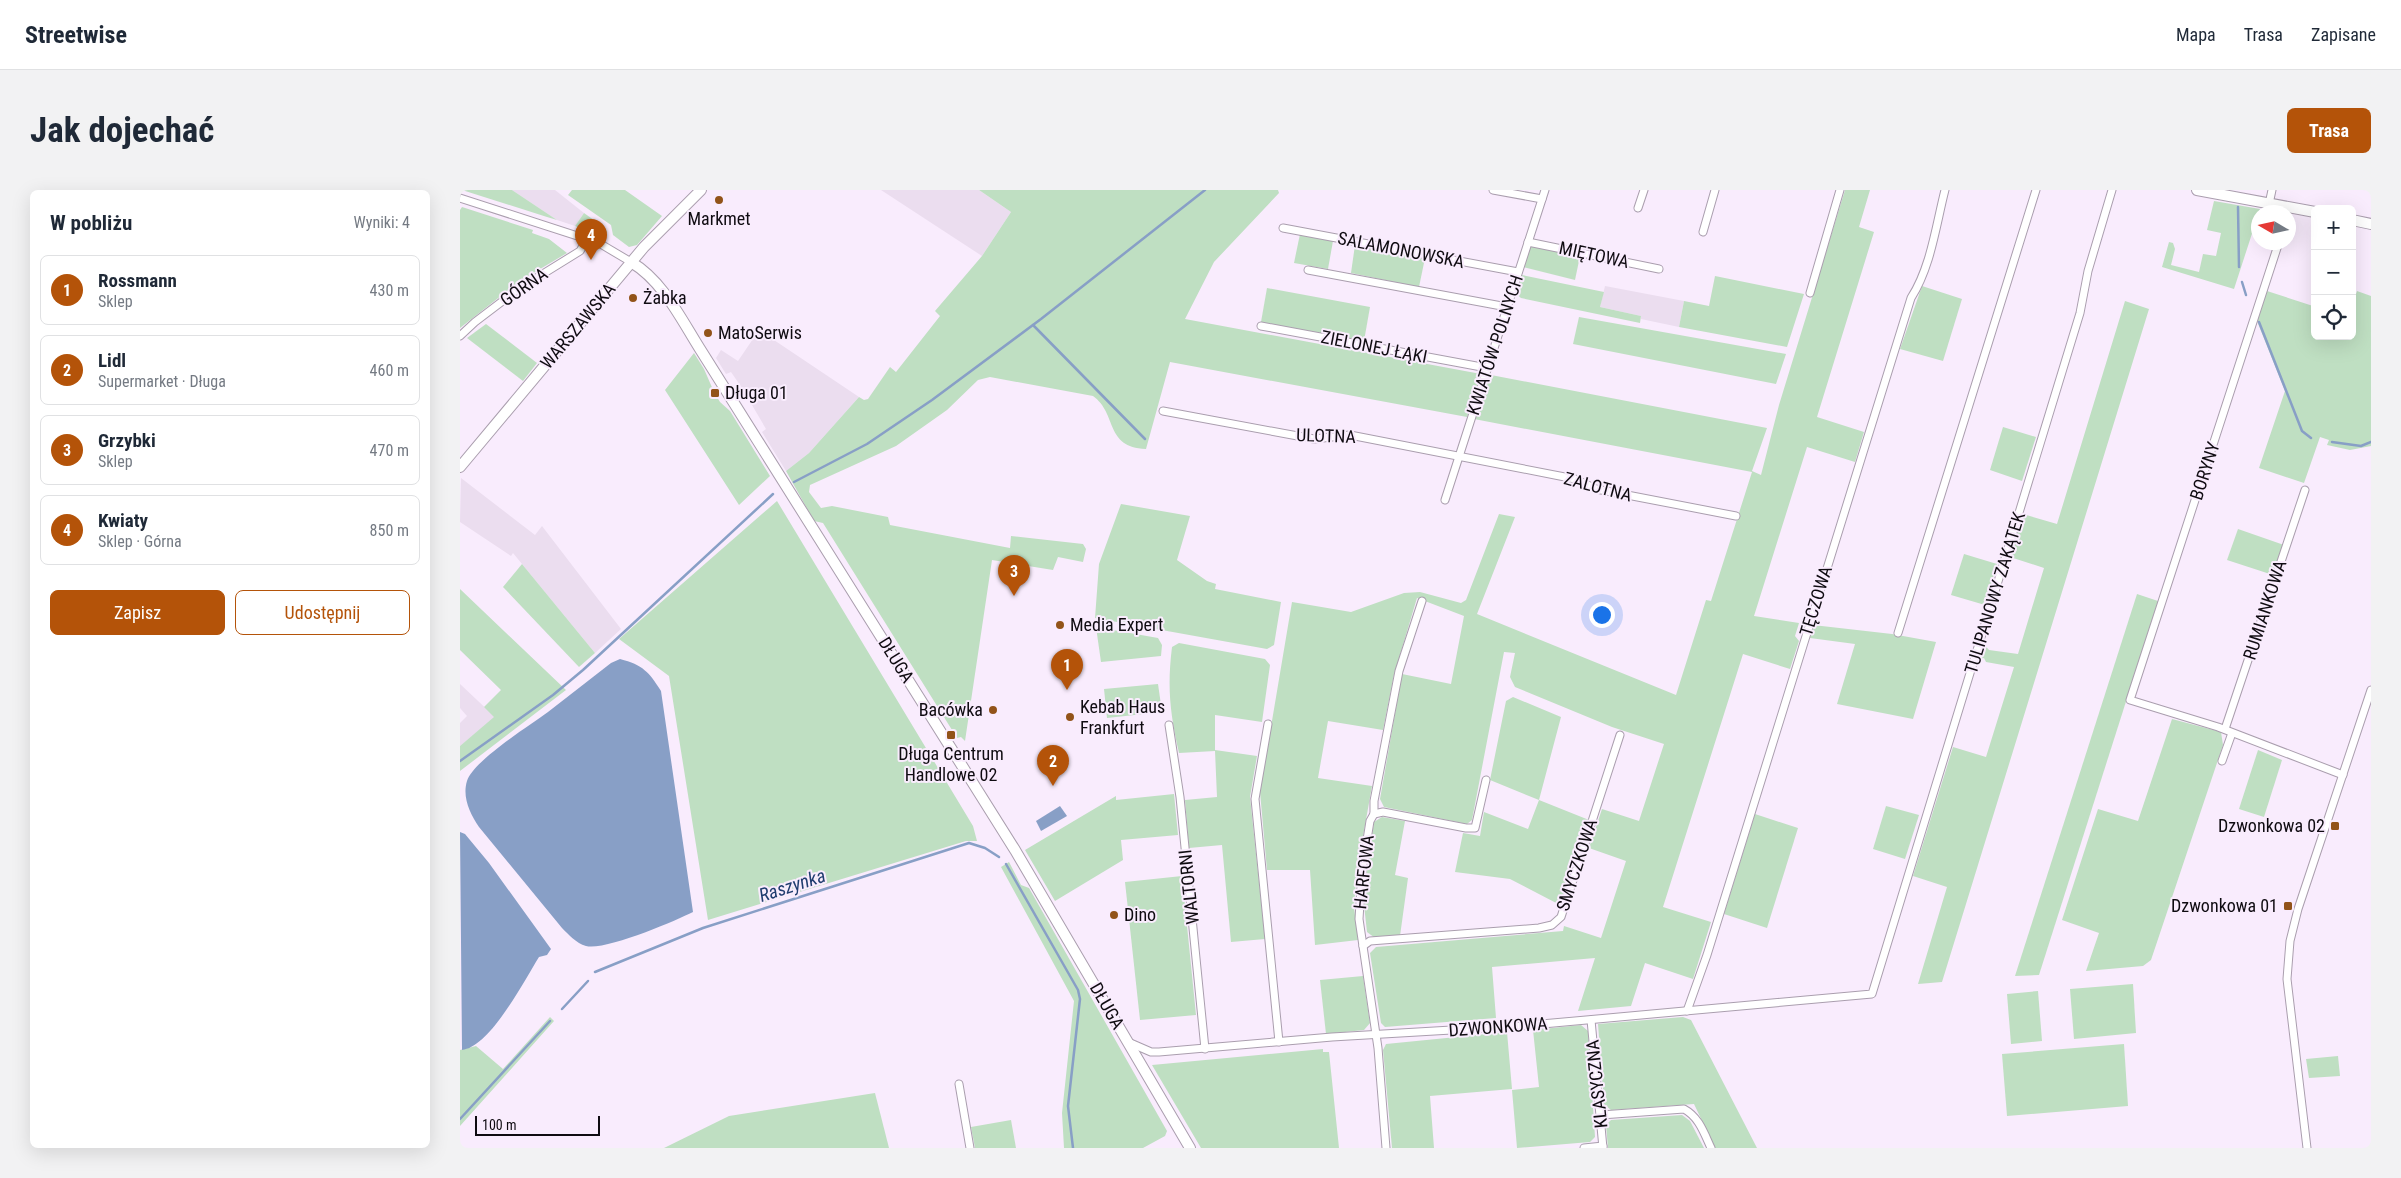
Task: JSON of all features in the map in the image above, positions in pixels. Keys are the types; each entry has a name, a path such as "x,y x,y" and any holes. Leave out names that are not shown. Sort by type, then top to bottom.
{"street":[{"name":"WARSZAWSKA","path":"460,467 631,262 665,224 701,190"},
{"path":"1493,190 1542,199"},
{"name":"KWIATÓW POLNYCH","path":"1446,500 1545,190"},
{"path":"1638,208 1644,190"},
{"path":"1703,232 1715,190"},
{"path":"1810,293 1840,190"},
{"name":"TĘCZOWA","path":"1687,1011 1706,956 1911,298 1918,288 1926,264 1944,190"},
{"path":"1898,633 2036,190"},
{"name":"TULIPANOWY ZAKĄTEK","path":"1872,994 2080,313 2088,271 2112,190"},
{"path":"2197,190 2272,205"},
{"path":"2269,204 2272,190"},
{"path":"460,198 587,239 604,246 631,262"},
{"path":"2296,211 2311,212"},
{"path":"2356,221 2371,224"},
{"name":"SALAMONOWSKA","path":"1283,228 1518,272"},
{"name":"GÓRNA","path":"460,336 517,290 580,251 587,239"},
{"name":"MIĘTOWA","path":"1528,242 1659,269"},
{"name":"BORYNY","path":"2229,731 2130,700 2276,250"},
{"name":"DŁUGA","path":"631,262 648,275 663,292 700,349 1015,850 1190,1148"},
{"path":"1308,270 1507,307"},
{"name":"ZIELONEJ ŁĄKI","path":"1261,326 1487,368"},
{"name":"ULOTNA","path":"1163,411 1314,440 1350,435 1460,456"},
{"name":"ZALOTNA","path":"1460,456 1575,479 1596,489 1736,516"},
{"name":"RUMIANKOWA","path":"2222,761 2229,731 2305,490"},
{"name":"HARFOWA","path":"1386,1148 1375,1035 1359,920 1360,895 1370,821 1374,814 1374,801 1399,671 1422,602"},
{"path":"2307,1148 2289,1000 2287,963 2298,909 2371,690"},
{"path":"1268,724 1255,799 1278,1042"},
{"name":"WALTORNI","path":"1169,725 1180,796 1204,1049"},
{"path":"2229,731 2343,775"},
{"name":"SMYCZKOWA","path":"1363,946 1370,942 1539,928 1556,923 1561,917 1620,735"},
{"path":"1374,814 1382,812 1466,828 1475,828 1486,780"},
{"name":"DZWONKOWA","path":"1127,1041 1151,1052 1204,1049 1591,1020 1872,994"},
{"name":"KLASYCZNA","path":"1591,1020 1603,1147"},
{"path":"959,1084 970,1148"},
{"path":"1601,1115 1684,1109 1692,1113 1702,1127 1711,1148"},
{"path":"1584,1148 1603,1147"}],"shaded area":[{"path":"512,190 555,190 584,213 575,226 557,220"},
{"path":"881,190 979,190 1011,212 982,256"},
{"path":"1605,286 1684,301 1679,327 1641,319 1641,316 1600,307"},
{"path":"759,330 859,397 809,453 786,471 762,432 766,429 742,388 731,372 726,374 716,358 721,350 738,361"},
{"path":"461,478 535,535 542,526 621,629 595,653 513,553 511,556 460,522"},
{"path":"460,684 495,717 460,746 460,723 467,716 460,708"}],"green space":[{"path":"462,190 512,190 557,220 547,217"},
{"path":"572,190 625,190 662,216 637,245 629,247 613,235 611,225 568,195"},
{"path":"979,190 1278,190 1279,193 1214,262 1185,319 1481,374 1467,417 1170,362 1146,449 1133,447 1117,436 1101,403 1093,396 990,377 978,380 947,410 896,446 810,485 809,492 821,508 832,506 888,517 890,525 1010,548 1011,536 1083,544 1086,549 1083,562 1058,557 1053,570 992,560 965,741 961,737 957,738 823,523 814,521 786,471 809,453 859,397 864,400 868,399 890,367 896,372 940,316 935,311 982,256 1011,212"},
{"path":"1845,190 1870,190 1859,227 1874,232 1817,417 1864,432 1855,462 1807,447 1754,616 1799,623 1795,636 1799,641 1790,669 1743,654 1663,907 1711,922 1693,979 1645,963 1631,1006 1578,1011 1595,958 1492,967 1496,1018 1385,1027 1381,1023 1370,953 1376,947 1563,931 1564,926 1601,938 1626,861 1589,848 1602,809 1639,821 1664,744 1612,727 1515,687 1510,677 1515,653 1504,652 1472,820 1467,824 1384,807 1380,799 1402,674 1451,684 1464,616 1417,598 1394,675 1383,730 1328,721 1318,778 1372,786 1357,870 1354,907 1358,940 1315,945 1310,870 1267,870 1260,792 1292,602 1351,612 1404,593 1420,592 1461,603 1466,600 1499,514 1515,517 1477,614 1676,695 1706,600 1711,601 1752,472 1474,419 1491,375 1767,428 1752,471 1761,475 1779,405"},
{"path":"2214,201 2251,207 2251,237 2234,289 2162,267 2169,242 2173,243 2175,249 2171,265 2199,272 2203,254 2216,256 2221,233 2207,230"},
{"path":"462,207 533,230 532,233 549,239 567,253 520,281 460,328 460,210"},
{"path":"584,213 605,228 607,232 605,238 575,226"},
{"path":"1300,234 1333,241 1328,269 1294,263"},
{"path":"1530,244 1580,256 1575,280 1523,267"},
{"path":"1355,245 1425,258 1419,287 1351,273"},
{"path":"1522,275 1604,292 1600,307 1641,316 1640,323 1521,298 1515,293"},
{"path":"1715,276 1804,294 1787,347 1679,327 1684,301 1709,306"},
{"path":"1922,286 1962,299 1943,361 1900,349"},
{"path":"1267,288 1370,307 1364,341 1261,322"},
{"path":"2267,291 2311,305 2311,340 2356,340 2357,291 2371,296 2371,446 2350,450 2327,445 2329,440 2320,437 2304,483 2259,468 2285,391 2257,321"},
{"path":"2125,301 2149,309 1942,982 1918,984 1947,887 1913,876 1953,747 1986,757 2014,667 1986,662 1984,658 1976,661 1982,642 1989,650 2018,654 2044,568 2010,557 2023,514 2057,524"},
{"path":"1579,317 1786,354 1776,384 1573,344"},
{"path":"486,324 537,363 523,381 467,338"},
{"path":"694,353 720,402 730,411 770,476 739,505 665,390"},
{"path":"2003,427 2036,437 2022,481 1990,470"},
{"path":"777,501 973,826 977,841 966,841 708,920 669,676 619,639"},
{"path":"1121,504 1190,516 1177,560 1207,581 1216,584 1215,589 1281,602 1274,645 1267,649 1095,618 1099,564"},
{"path":"2238,529 2284,545 2273,575 2227,560"},
{"path":"1964,554 1997,564 1985,605 1951,595"},
{"path":"522,564 595,653 579,667 503,587"},
{"path":"460,589 566,690 460,771 460,746 494,717 484,707 501,690 460,650"},
{"path":"2137,594 2158,601 2039,975 2015,976"},
{"path":"1813,625 1892,634 1936,642 1913,719 1837,704 1855,644 1810,638"},
{"path":"1096,627 1158,638 1162,645 1161,656 1101,662"},
{"path":"1179,643 1265,659 1270,665 1262,722 1215,715 1215,750 1257,756 1250,797 1265,939 1231,942 1222,845 1189,848 1185,800 1217,797 1215,751 1179,753 1173,725 1170,662 1172,647"},
{"path":"1158,684 1162,712 1107,718 1104,689"},
{"path":"1513,697 1561,717 1539,800 1490,780 1506,701"},
{"path":"2172,719 2221,732 2223,745 2151,960 2143,966 2086,971 2099,933 2062,920 2098,809 2138,821"},
{"path":"2258,750 2282,760 2264,817 2239,809"},
{"path":"1174,794 1178,835 1121,840 1123,860 1055,901 1025,850 1116,796 1116,800"},
{"path":"1539,800 1589,820 1560,905 1510,879 1455,872 1463,833 1480,836 1484,812 1528,829"},
{"path":"1886,806 1919,815 1905,859 1873,849"},
{"path":"1755,814 1798,828 1767,928 1724,914"},
{"path":"1382,817 1405,821 1395,875 1408,878 1400,936 1375,938 1367,932 1363,896 1374,822"},
{"path":"1009,862 1021,885 1029,888 1167,1131 1165,1136 1143,1148 1064,1148 1062,1113 1074,1001 1001,867"},
{"path":"1182,876 1196,1015 1140,1020 1125,882"},
{"path":"1363,976 1370,1023 1364,1030 1326,1034 1320,980"},
{"path":"2133,984 2136,1033 2074,1039 2070,989"},
{"path":"2038,991 2042,1041 2011,1044 2007,994"},
{"path":"550,1017 554,1021 460,1126 460,1050 476,1046 503,1069"},
{"path":"1683,1017 1691,1020 1757,1148 1715,1148 1694,1104 1611,1110 1604,1104 1598,1024"},
{"path":"1581,1025 1588,1031 1595,1137 1590,1142 1517,1148 1512,1090 1539,1087 1533,1030"},
{"path":"1507,1032 1512,1089 1430,1096 1434,1148 1392,1148 1383,1050 1386,1044"},
{"path":"2124,1044 2128,1106 2007,1116 2002,1054"},
{"path":"1323,1049 1323,1052 1329,1052 1339,1148 1201,1148 1152,1065"},
{"path":"2338,1056 2340,1076 2309,1078 2306,1059"},
{"path":"875,1093 889,1148 664,1148 729,1116"},
{"path":"1682,1115 1690,1121 1704,1148 1608,1148 1606,1125 1611,1120"},
{"path":"1011,1120 1016,1148 975,1148 971,1127"}],"water":[{"path":"620,659 645,670 661,691 693,912 623,940 608,944 586,946 576,941 562,928 479,827 466,799 466,787 467,781 480,763 611,663"},
{"path":"1060,806 1067,816 1041,831 1036,821"},
{"path":"460,832 465,834 489,863 551,949 547,955 539,957 495,1026 473,1046 462,1050"}],"waterway":[{"path":"794,482 867,444 932,400 1041,319 1205,190"},
{"path":"2238,207 2239,267"},
{"path":"2242,282 2246,295"},
{"path":"2259,322 2302,431 2311,438"},
{"path":"1033,325 1145,439"},
{"path":"2332,442 2361,446 2371,442"},
{"path":"460,761 553,695 583,670 773,494"},
{"name":"Raszynka","path":"595,972 703,928 969,843 985,848 999,857"},
{"name":"Raszynka","path":"1006,864 1078,990 1080,999 1068,1106 1073,1148"},
{"name":"Raszynka","path":"562,1009 588,981"},
{"name":"Raszynka","path":"460,1119 550,1021"}],"place":[{"name":"Markmet","path":"719,200"},
{"name":"Kwiaty","path":"591,260"},
{"name":"Żabka","path":"633,298"},
{"name":"MatoSerwis","path":"708,333"},
{"name":"Długa 01","path":"715,393"},
{"name":"Grzybki","path":"1014,596"},
{"name":"Media Expert","path":"1060,625"},
{"name":"Rossmann","path":"1067,690"},
{"name":"Bacówka","path":"993,710"},
{"name":"Kebab Haus Frankfurt","path":"1070,717"},
{"name":"Długa Centrum Handlowe 02","path":"951,735"},
{"name":"Lidl","path":"1053,786"},
{"name":"Dzwonkowa 02","path":"2335,826"},
{"name":"Dzwonkowa 01","path":"2288,906"},
{"name":"Dino","path":"1114,915"}]}
